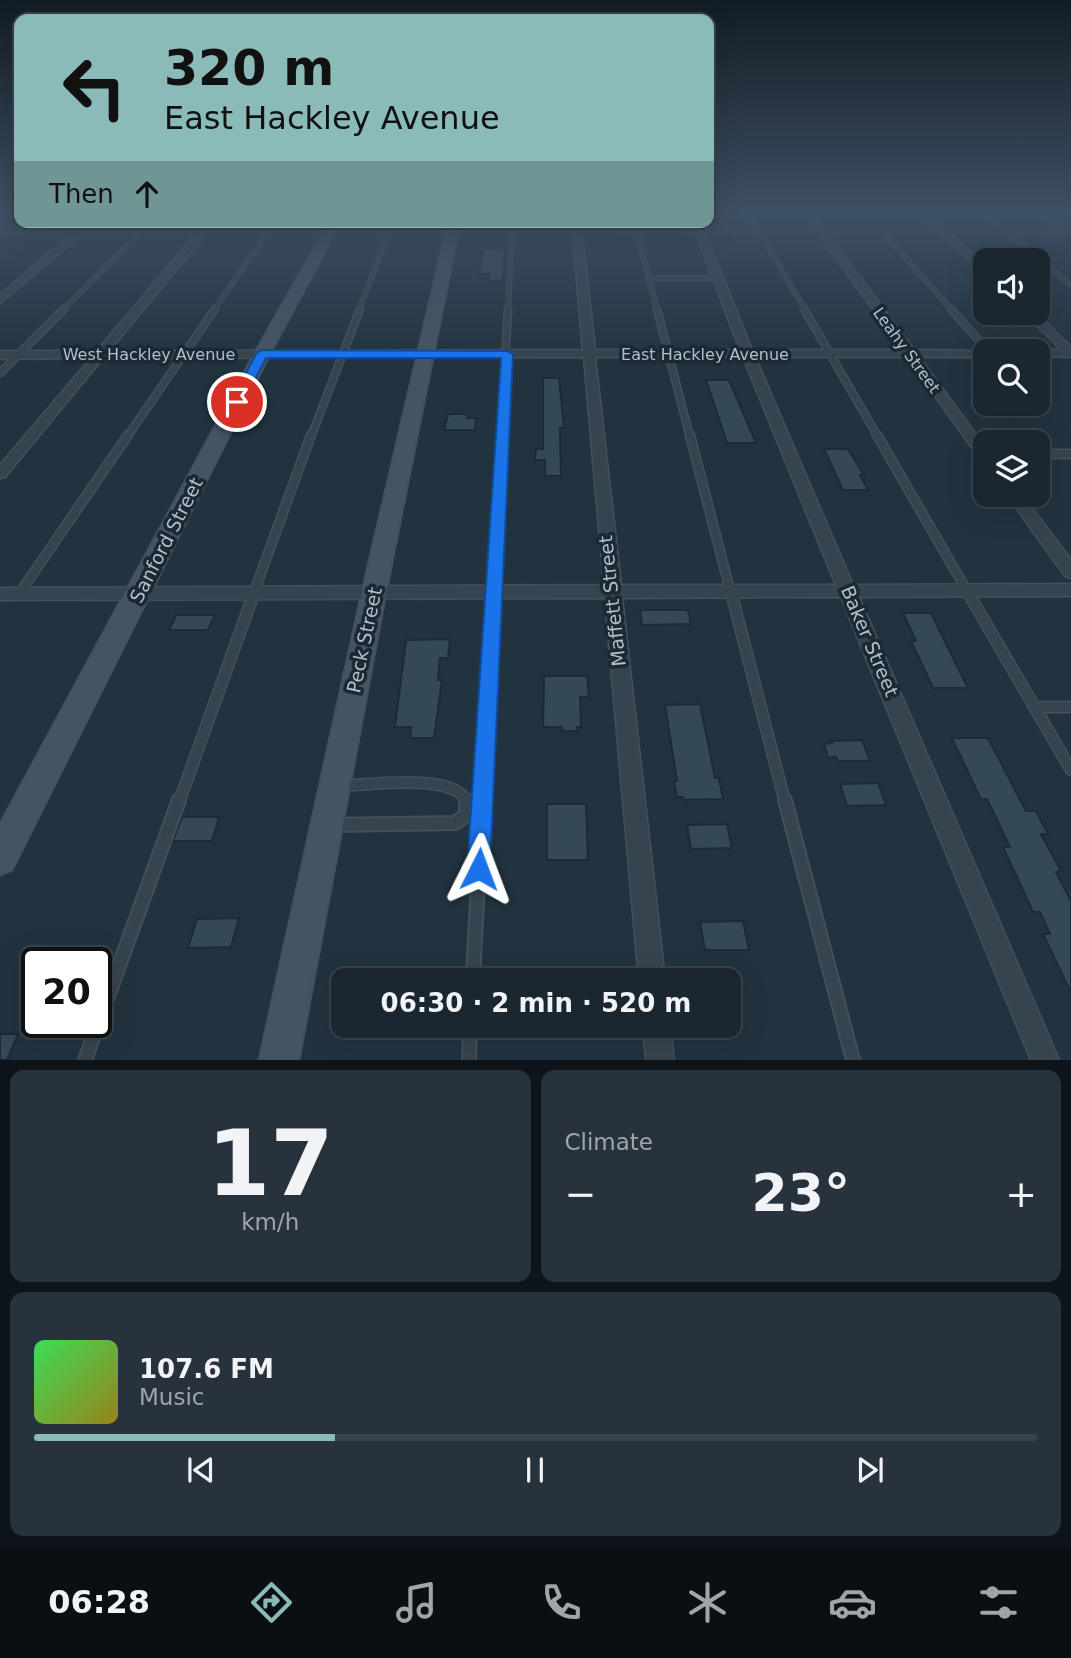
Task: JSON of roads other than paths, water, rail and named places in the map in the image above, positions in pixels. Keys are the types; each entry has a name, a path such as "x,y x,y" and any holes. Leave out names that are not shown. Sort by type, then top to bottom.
{"street":[{"path":"0,300 46,259"},
{"path":"0,474 180,259"},
{"name":"Sanford Street","path":"0,859 262,354 314,259"},
{"name":"Peck Street","path":"279,1059 374,592 446,259"},
{"name":"Maffett Street","path":"579,259 651,968"},
{"name":"Baker Street","path":"710,259 747,353 1045,1059"},
{"name":"Leahy Street","path":"841,259 973,439"},
{"path":"1042,325 1071,353"},
{"name":"East Hackley Avenue","path":"425,354 973,352"},
{"path":"1050,353 1071,353"},
{"name":"West Hackley Avenue","path":"0,355 425,354"},
{"path":"1023,507 1071,572"},
{"path":"0,594 1071,590"},
{"path":"658,1038 660,1059"}],"lane":[{"path":"0,373 113,259"},
{"path":"19,594 249,259"},
{"path":"85,1059 254,592 378,259"},
{"path":"474,968 511,259"},
{"path":"643,259 853,1059"},
{"path":"777,259 1071,770"},
{"path":"907,259 976,339"},
{"path":"1040,259 1071,285"},
{"path":"648,278 718,278"},
{"path":"1050,454 1071,454"},
{"path":"1034,707 1071,707"},
{"path":"326,825 454,823 466,815 468,806 466,797 456,789 446,787 334,787"},
{"path":"469,1059 470,1038"}]}
